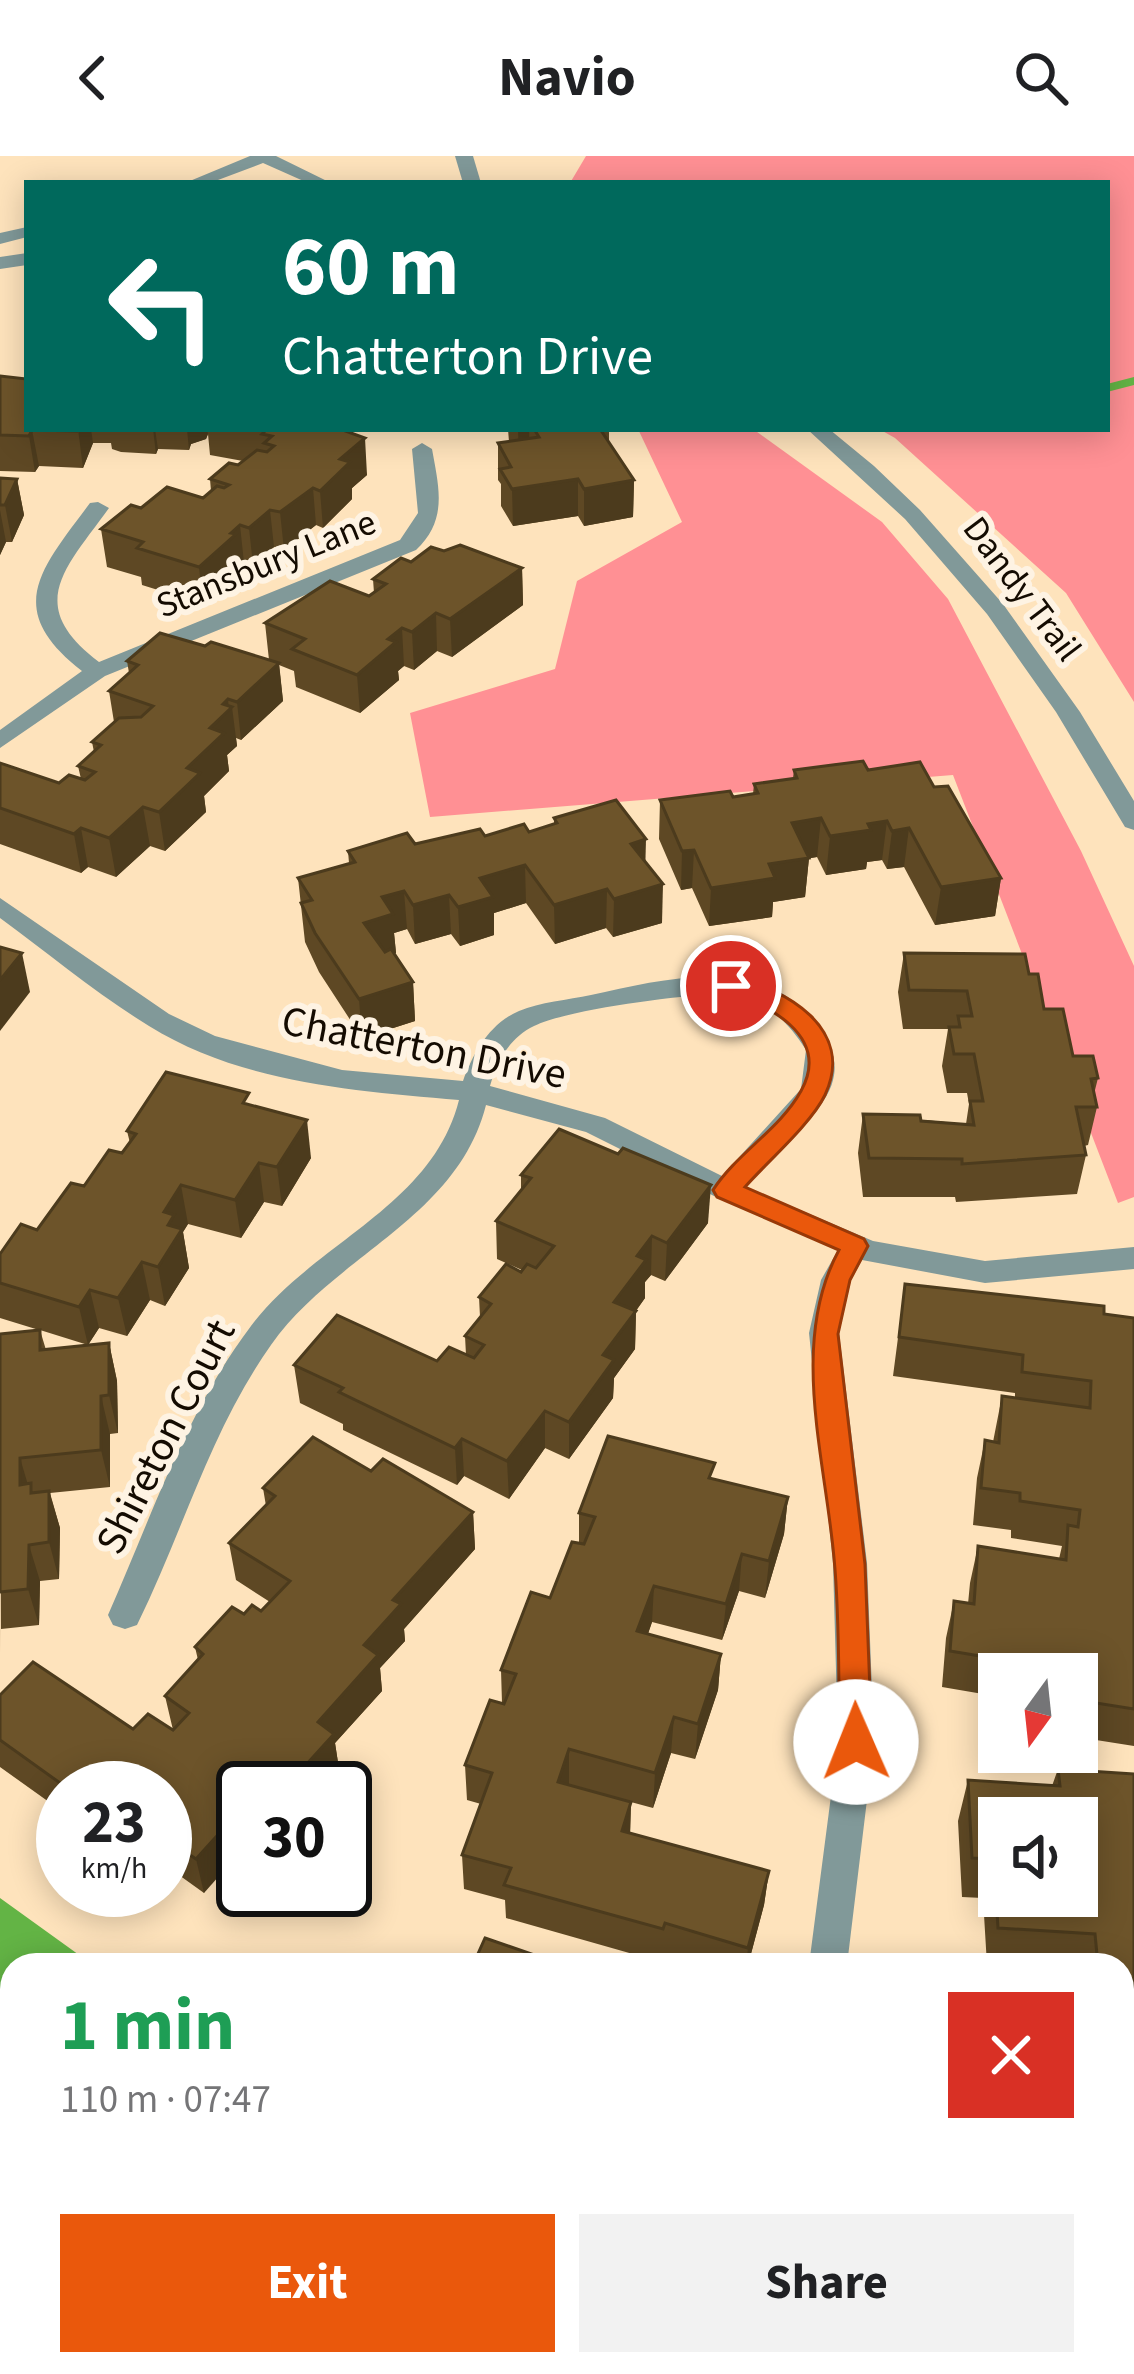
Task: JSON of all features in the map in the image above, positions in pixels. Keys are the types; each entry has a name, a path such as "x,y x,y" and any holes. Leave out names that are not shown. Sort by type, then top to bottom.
{"street":[{"path":"202,180 265,156 316,180"},
{"name":"Dandy Trail","path":"821,432 897,495 970,572 1091,744 1134,821"},
{"name":"Stansbury Lane","path":"0,741 98,671 409,545 428,525 432,512 422,449"},
{"path":"98,508 49,575 42,601 44,620 60,643 98,671"},
{"name":"Chatterton Drive","path":"0,906 159,1020 205,1042 284,1068 342,1080 475,1092 595,1125 855,1246 985,1272 1128,1262"},
{"name":"Shireton Court","path":"125,1615 227,1388 256,1342 327,1262 425,1190 458,1148 487,1050 527,1018 716,983 763,992 812,1032 822,1059 813,1094 727,1190"},
{"path":"830,1953 856,1742 850,1564 824,1334 836,1280 855,1246"}],"shaded area":[{"path":"586,156 1134,156 1134,702 1066,593 884,432 1110,432 1110,180 572,180"},
{"path":"639,432 757,432 882,522 948,599 1081,851 1134,966 1134,1197 1118,1203 953,775 430,817 410,713 555,669 577,581 682,522"},
{"path":"0,1898 76,1953 0,1953"}],"building":[{"path":"0,376 24,379 24,432 31,432 29,436 0,435"},
{"path":"348,432 365,438 340,459 350,462 320,491 313,488 280,512 270,510 249,528 240,525 199,567 137,548 143,542 101,529 131,505 141,508 167,487 203,498 217,486 224,488 229,485 210,479 229,463 238,465 257,450 267,452 274,446 264,443 272,436 262,434"},
{"path":"536,432 602,432 634,480 584,489 578,479 512,489 500,469 511,467 498,443 539,437"},
{"path":"0,478 17,479 5,505 0,505"},
{"path":"460,545 522,568 450,619 436,613 412,632 402,628 388,639 396,642 357,675 292,649 305,639 265,623 330,581 369,596 386,584 373,579 401,558 411,562 431,547 444,551"},
{"path":"160,633 205,646 211,642 279,663 237,702 228,699 223,704 232,707 210,728 224,733 187,768 200,773 159,812 143,807 109,838 81,828 74,834 0,808 0,763 59,783 69,775 85,780 95,772 78,766 101,745 92,742 119,718 141,717 153,706 109,691 138,665 127,661"},
{"path":"863,761 868,770 920,762 934,787 948,786 1001,878 941,887 909,828 892,831 887,821 868,824 871,830 830,836 821,818 792,823 809,858 769,864 775,878 711,888 694,850 682,851 660,800 730,791 733,797 758,793 754,784 797,778 794,770"},
{"path":"616,800 646,839 631,844 663,884 614,899 607,889 554,905 525,865 480,878 493,897 458,907 449,895 413,905 404,891 382,897 393,914 364,923 385,952 391,949 413,982 359,999 301,903 312,900 298,878 355,862 348,851 407,833 415,844 480,829 485,836 524,824 529,832 557,823 554,818"},
{"path":"0,947 22,953 0,980"},
{"path":"904,953 1025,954 1029,974 1038,974 1044,1009 1063,1009 1073,1056 1093,1056 1098,1078 1091,1079 1097,1107 1076,1107 1086,1155 962,1164 962,1159 869,1158 863,1114 920,1115 921,1121 974,1125 970,1101 983,1101 974,1054 954,1054 949,1027 960,1027 958,1016 972,1016 967,991 909,990"},
{"path":"166,1072 249,1093 243,1103 307,1120 277,1167 259,1163 235,1200 181,1185 164,1212 174,1215 168,1225 182,1229 158,1267 142,1262 118,1298 90,1290 79,1307 0,1283 0,1254 21,1224 37,1230 71,1183 84,1186 109,1150 122,1153 136,1134 127,1131"},
{"path":"559,1129 618,1154 623,1148 711,1185 667,1243 652,1236 637,1256 646,1260 614,1302 636,1311 603,1355 614,1360 569,1422 545,1411 507,1461 462,1439 455,1448 294,1365 337,1315 437,1361 449,1347 474,1358 484,1345 465,1336 491,1304 479,1297 506,1264 521,1272 527,1264 536,1268 554,1246 496,1221 531,1178 521,1175"},
{"path":"905,1284 1104,1306 1104,1314 1134,1318 1134,1709 1098,1703 1098,1653 978,1656 950,1651 954,1601 974,1604 978,1546 1066,1560 1068,1525 1078,1527 1080,1510 1020,1501 1020,1493 981,1488 985,1440 999,1443 1002,1396 1090,1408 1091,1381 1022,1372 1023,1355 899,1337"},
{"path":"40,1330 40,1350 109,1343 109,1395 101,1396 101,1450 20,1458 20,1485 31,1483 31,1493 49,1491 49,1542 29,1545 28,1589 0,1592 0,1334"},
{"path":"608,1436 715,1463 709,1478 788,1497 769,1561 742,1554 726,1604 654,1586 637,1631 721,1654 698,1724 674,1717 655,1773 569,1749 558,1782 631,1802 622,1831 769,1871 748,1948 504,1885 511,1868 462,1855 492,1773 465,1765 490,1700 504,1704 516,1674 501,1670 531,1592 550,1598 572,1542 584,1544 595,1517 579,1513"},
{"path":"313,1437 371,1471 383,1459 473,1512 393,1600 401,1604 364,1645 378,1655 318,1722 334,1734 310,1761 216,1761 216,1837 196,1859 192,1856 192,1761 36,1761 36,1766 0,1740 0,1695 33,1662 133,1729 148,1714 173,1730 189,1713 165,1696 203,1654 195,1647 232,1607 244,1614 252,1605 261,1611 290,1581 229,1543 275,1496 263,1488"},
{"path":"1058,1773 1134,1774 1134,1953 1097,1953 1095,1934 998,1928 997,1917 1098,1917 1098,1797 978,1797 978,1858 972,1858 968,1780 1060,1786"},
{"path":"485,1938 528,1953 478,1953"}],"waterway":[{"path":"1110,387 1134,381"}],"route":[{"path":"731,986 740,984 763,992 798,1017 812,1032 822,1059 813,1094 727,1190 855,1246 836,1280 824,1334 850,1564 856,1742"}]}
